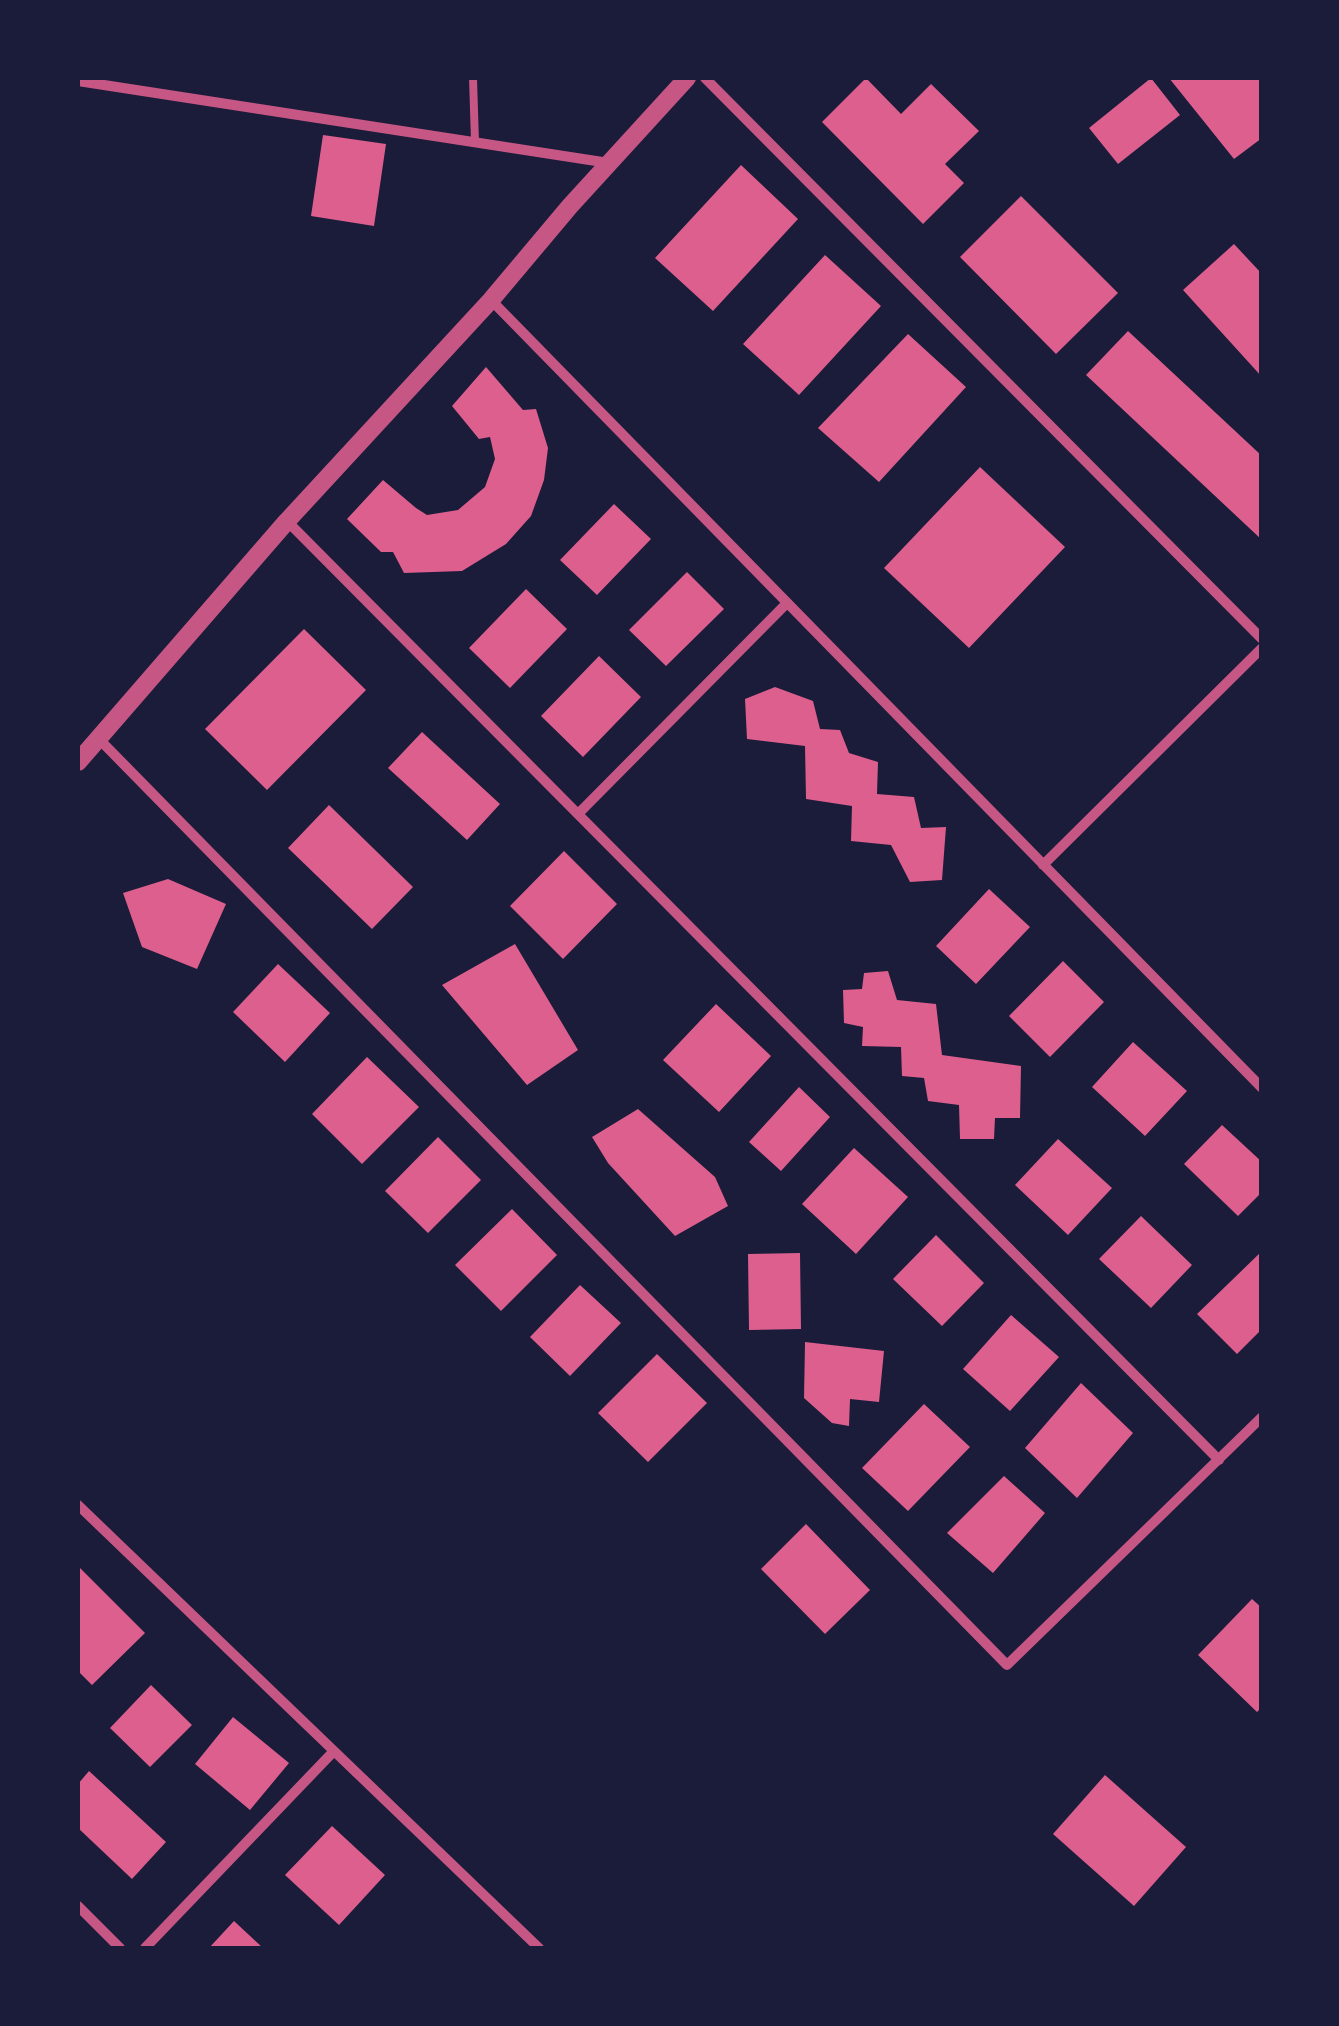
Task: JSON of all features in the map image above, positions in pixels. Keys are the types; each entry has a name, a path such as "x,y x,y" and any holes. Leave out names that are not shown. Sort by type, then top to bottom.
{"street":[{"path":"78,762 287,521 491,300 686,78"},
{"path":"705,78 1262,639"},
{"path":"78,81 610,163"},
{"path":"491,300 1262,1088"},
{"path":"287,521 1220,1460"},
{"path":"578,814 787,603"},
{"path":"1043,865 1262,648"},
{"path":"98,738 1007,1665 1262,1417"},
{"path":"78,1505 539,1948"},
{"path":"145,1948 334,1751"},
{"path":"78,1906 120,1948"}],"lane":[{"path":"473,78 475,142"}],"building":[{"path":"866,78 901,114 931,84 979,131 945,164 964,183 923,224 822,122"},
{"path":"1151,78 1180,115 1118,164 1089,128"},
{"path":"1169,78 1260,78 1262,138 1234,159"},
{"path":"323,135 386,144 374,226 311,216"},
{"path":"741,165 798,219 713,311 655,258"},
{"path":"1021,196 1118,293 1056,354 960,257"},
{"path":"1234,244 1262,274 1262,377 1183,290"},
{"path":"825,255 881,306 799,395 743,344"},
{"path":"1128,331 1262,456 1262,540 1086,375"},
{"path":"908,334 966,387 879,482 818,428"},
{"path":"486,367 523,410 536,409 548,448 544,480 531,516 506,544 462,571 404,573 393,552 381,552 347,519 383,480 427,515 458,510 485,487 495,459 490,437 479,439 452,406"},
{"path":"980,467 1065,547 969,648 884,568"},
{"path":"614,504 651,539 597,595 560,560"},
{"path":"687,572 724,609 666,666 629,630"},
{"path":"526,589 567,629 510,688 469,648"},
{"path":"304,629 366,690 267,790 205,729"},
{"path":"599,656 641,697 583,757 541,716"},
{"path":"775,687 813,701 820,729 840,730 849,753 878,762 877,794 914,797 921,828 946,827 942,880 910,882 891,845 851,841 852,806 806,799 805,746 747,739 745,699"},
{"path":"422,732 500,804 467,840 388,768"},
{"path":"329,805 413,887 372,929 288,848"},
{"path":"564,851 617,904 563,959 510,906"},
{"path":"168,879 226,904 197,969 142,947 123,893"},
{"path":"989,889 1030,927 976,984 936,946"},
{"path":"515,944 578,1050 527,1085 442,985"},
{"path":"1063,961 1104,1002 1050,1057 1009,1016"},
{"path":"278,964 330,1013 285,1062 233,1012"},
{"path":"888,971 897,1000 936,1004 942,1055 1021,1066 1020,1118 995,1118 994,1139 960,1139 959,1105 928,1101 924,1078 902,1076 901,1047 862,1046 863,1027 844,1023 843,990 862,989 864,973"},
{"path":"716,1004 771,1056 719,1112 663,1060"},
{"path":"1133,1042 1187,1091 1145,1136 1092,1087"},
{"path":"367,1057 419,1107 362,1164 312,1114"},
{"path":"799,1087 830,1117 781,1171 749,1142"},
{"path":"638,1109 715,1177 728,1206 675,1236 608,1163 592,1137"},
{"path":"1222,1125 1262,1162 1262,1192 1238,1216 1184,1164"},
{"path":"438,1137 481,1180 428,1233 385,1191"},
{"path":"1058,1139 1112,1188 1068,1235 1015,1185"},
{"path":"854,1148 908,1197 856,1254 802,1204"},
{"path":"512,1209 557,1255 501,1311 455,1265"},
{"path":"1141,1216 1192,1265 1151,1308 1099,1259"},
{"path":"936,1235 984,1283 942,1326 893,1279"},
{"path":"1262,1251 1262,1329 1237,1354 1197,1314"},
{"path":"800,1253 801,1329 749,1330 748,1254"},
{"path":"580,1285 621,1323 570,1376 530,1337"},
{"path":"1011,1315 1059,1357 1010,1411 963,1369"},
{"path":"805,1342 884,1351 879,1402 850,1399 849,1426 832,1423 804,1398"},
{"path":"657,1354 707,1403 648,1462 598,1413"},
{"path":"1081,1383 1133,1433 1077,1498 1025,1448"},
{"path":"924,1404 970,1447 908,1511 862,1468"},
{"path":"1004,1476 1045,1513 993,1573 947,1533"},
{"path":"806,1524 870,1590 825,1634 761,1569"},
{"path":"78,1566 145,1633 92,1685 78,1671"},
{"path":"1252,1599 1262,1608 1262,1707 1257,1712 1198,1655"},
{"path":"151,1685 192,1725 150,1767 110,1728"},
{"path":"233,1717 289,1763 250,1810 195,1764"},
{"path":"89,1771 166,1842 132,1879 78,1828 78,1784"},
{"path":"1105,1775 1186,1847 1134,1906 1053,1834"},
{"path":"332,1826 385,1875 339,1925 285,1875"},
{"path":"234,1921 263,1948 209,1948"}]}
